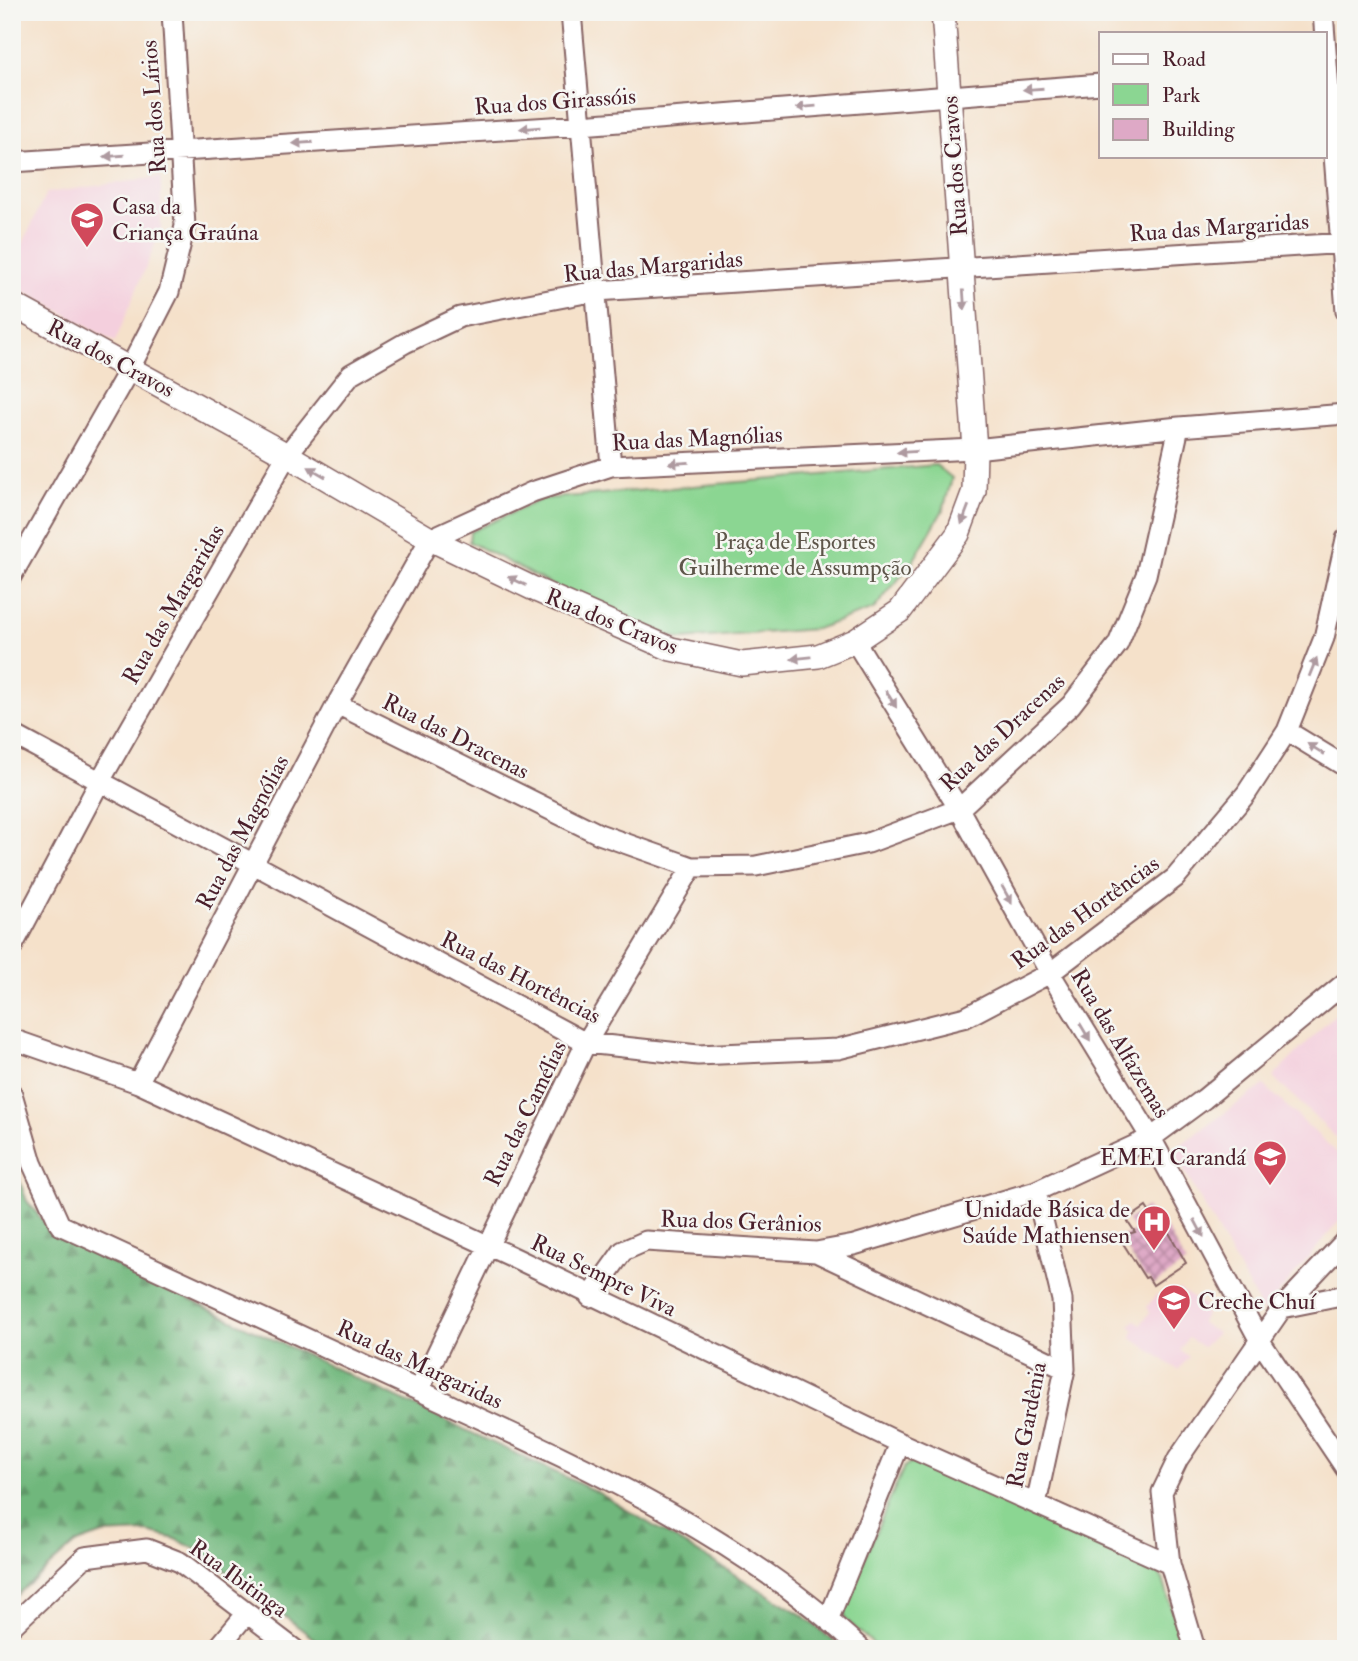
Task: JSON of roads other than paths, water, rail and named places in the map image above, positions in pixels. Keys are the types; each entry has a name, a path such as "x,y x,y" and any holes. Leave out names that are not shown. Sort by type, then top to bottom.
{"street":[{"name":"Rua dos Lírios","path":"12,575 129,369 169,292 185,226 172,12"},
{"path":"571,12 611,466"},
{"name":"Rua dos Cravos","path":"12,304 287,455 430,539 536,590 671,649 742,664 818,656 855,641 900,611 958,534 974,491 975,449 943,12"},
{"path":"1323,12 1333,65 1346,311"},
{"name":"Rua dos Girassóis","path":"12,162 581,125 1099,84"},
{"name":"Rua das Margaridas","path":"12,947 100,781 287,455 351,374 405,342 460,317 596,291 1344,244"},
{"name":"Rua das Magnólias","path":"138,1083 337,704 430,539 532,492 611,466 975,449 1179,426 1346,414"},
{"name":"Rua das Dracenas","path":"337,704 599,834 692,867 756,866 868,843 959,809 1071,705 1118,645 1146,575 1179,426"},
{"name":"Rua das Hortências","path":"12,734 586,1042 698,1055 838,1049 966,1017 1050,973 1175,878 1246,794 1287,730 1324,638 1346,539"},
{"name":"Rua das Alfazemas","path":"855,641 959,809 1050,973 1151,1138 1260,1341 1346,1469"},
{"path":"1287,730 1346,767"},
{"name":"Rua das Camélias","path":"419,1390 586,1042 692,867"},
{"name":"Rua dos Gerânios","path":"590,1297 623,1251 646,1241 816,1252 853,1245 1036,1191 1151,1138 1204,1099 1346,982"},
{"name":"Rua Sempre Viva","path":"12,1040 138,1083 900,1443 1170,1564"},
{"name":"Rua das Margaridas","path":"12,1094 32,1163 60,1225 590,1470 723,1545 829,1618 861,1649"},
{"name":"Rua Gardênia","path":"1036,1191 1062,1300 1065,1369 1036,1504"},
{"path":"1195,1649 1170,1564 1162,1492 1178,1459 1282,1308 1346,1240"},
{"path":"816,1252 1065,1369"},
{"path":"1282,1308 1346,1295"},
{"path":"829,1618 900,1443"},
{"name":"Rua Ibitinga","path":"12,1626 85,1558 147,1549 180,1562 294,1649"},
{"path":"218,1649 247,1613"}],"place":[{"name":"Casa da Criança Graúna","path":"87,249"},
{"name":"EMEI Carandá","path":"1270,1187"},
{"name":"Unidade Básica de Saúde Mathiensen","path":"1154,1252"},
{"name":"Creche Chuí","path":"1174,1331"}],"park label":[{"name":"Praça de Esportes Guilherme de Assumpção","path":"795,554"}]}
